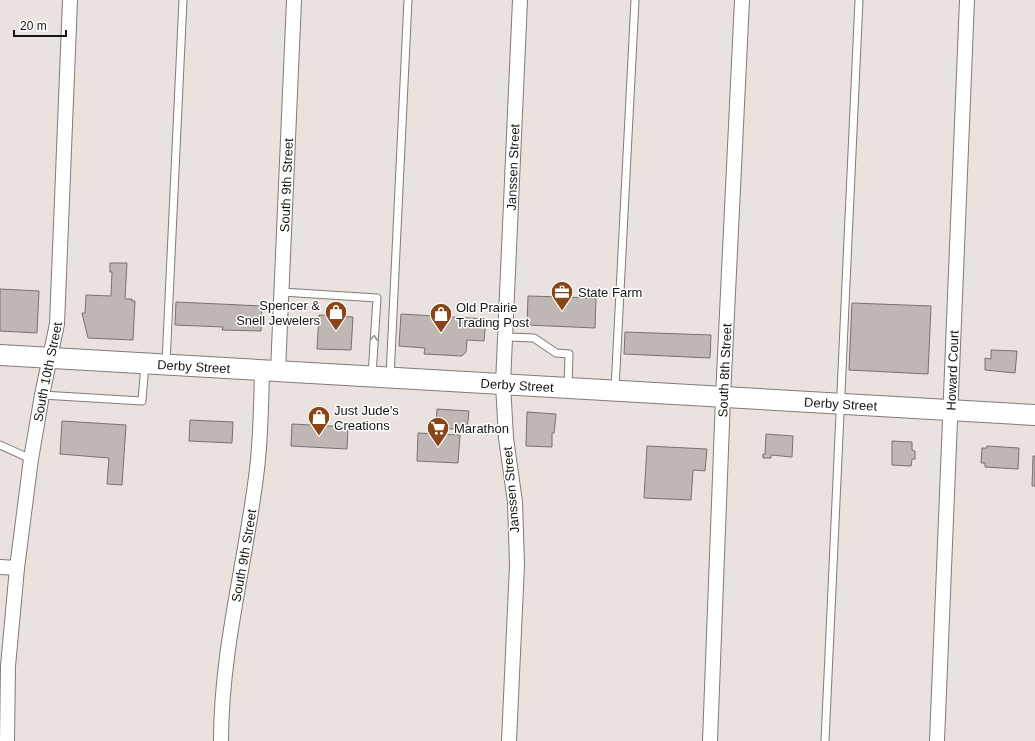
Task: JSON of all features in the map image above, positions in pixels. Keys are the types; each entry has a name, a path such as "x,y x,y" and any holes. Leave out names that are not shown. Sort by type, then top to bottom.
{"main road":[{"name":"Derby Street","path":"0,355 1035,415"}],"street":[{"name":"South 10th Street","path":"7,741 8,666 17,568 31,459 42,395 57,324 70,0"},
{"name":"South 9th Street","path":"221,741 224,673 256,477 282,292 294,0"},
{"name":"Janssen Street","path":"509,741 517,565 515,502 506,438 503,384 520,0"},
{"name":"South 8th Street","path":"710,741 723,397 742,0"},
{"name":"Howard Court","path":"937,741 967,0"},
{"path":"0,567 17,568"}],"lane":[{"path":"166,365 183,0"},
{"path":"381,377 408,0"},
{"path":"615,390 635,0"},
{"path":"825,741 859,0"},
{"path":"282,292 377,298 381,377"},
{"path":"506,337 534,338 556,354 569,354 568,388"},
{"path":"42,395 142,401 145,364"},
{"path":"0,445 31,459"}],"building":[{"path":"110,263 127,263 125,299 132,299 132,301 135,301 133,340 88,338 82,313 85,313 86,295 111,296 112,272 110,272"},
{"path":"0,289 39,291 37,333 0,331"},
{"path":"528,296 596,298 595,328 527,325"},
{"path":"176,302 262,306 261,331 222,330 223,327 175,325"},
{"path":"852,303 931,306 928,374 849,370"},
{"path":"401,314 486,319 484,341 467,340 466,352 462,356 424,354 425,348 399,346"},
{"path":"319,315 353,317 351,350 317,349"},
{"path":"625,332 711,335 710,358 624,354"},
{"path":"991,350 1017,351 1015,373 985,370 985,358 991,359"},
{"path":"437,409 469,411 467,430 436,428"},
{"path":"527,412 556,414 554,433 552,433 552,447 526,446"},
{"path":"190,420 233,422 232,443 189,441"},
{"path":"62,421 126,425 122,485 107,484 109,458 60,454"},
{"path":"292,424 348,427 347,449 291,446"},
{"path":"418,433 460,435 458,463 417,461"},
{"path":"766,434 793,436 792,457 771,455 771,458 763,458 763,454 765,454"},
{"path":"892,441 912,442 912,450 915,451 915,459 912,459 911,466 892,465"},
{"path":"647,446 707,449 705,471 693,470 691,500 644,498"},
{"path":"987,446 1019,448 1018,469 985,467 985,463 981,463 982,448 987,448"},
{"path":"1033,456 1035,456 1035,486 1032,486"}],"place":[{"name":"State Farm","path":"562,312"},
{"name":"Spencer & Snell Jewelers","path":"336,332"},
{"name":"Old Prairie Trading Post","path":"441,334"},
{"name":"Just Jude’s Creations","path":"319,436"},
{"name":"Marathon","path":"438,448"}]}
